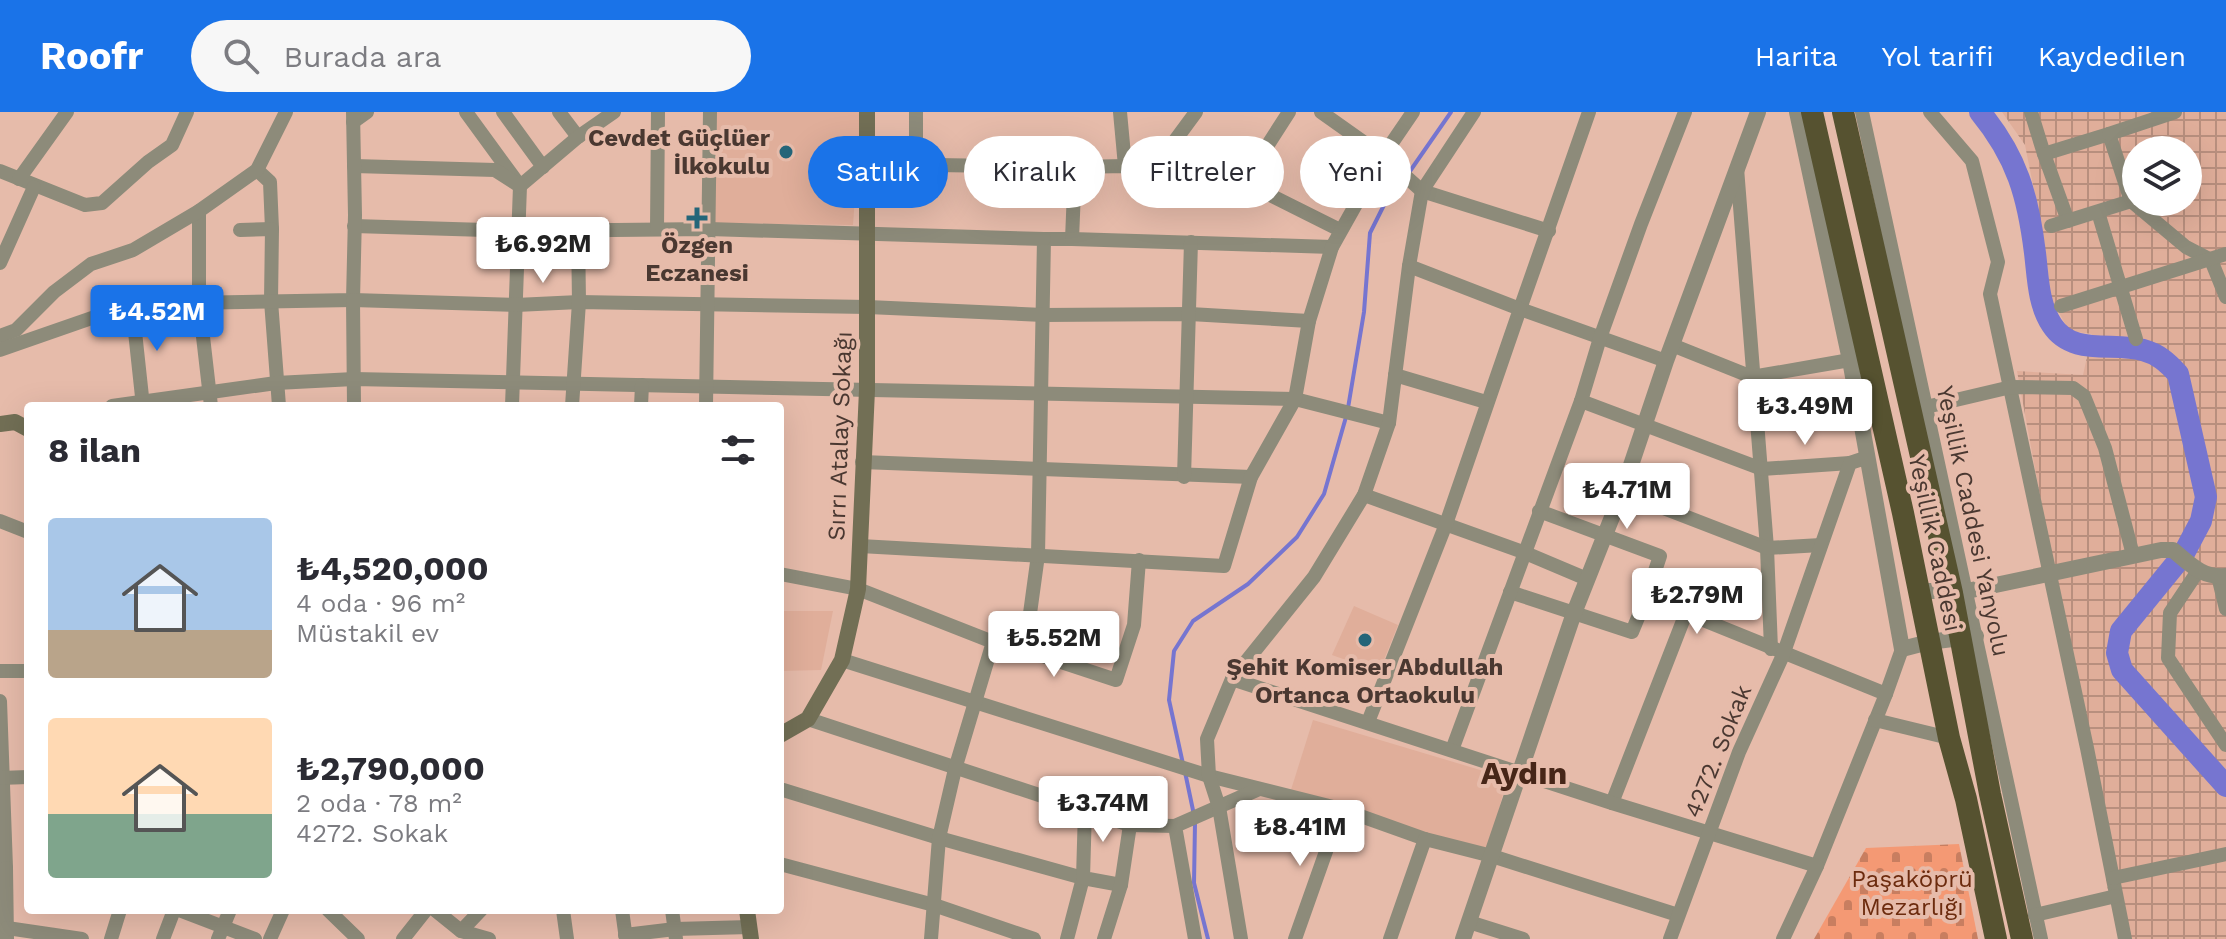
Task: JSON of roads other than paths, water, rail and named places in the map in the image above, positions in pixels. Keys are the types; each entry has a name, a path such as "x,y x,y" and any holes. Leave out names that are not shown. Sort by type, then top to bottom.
{"highway":[{"name":"Yeşillik Caddesi","path":"1812,112 1996,939"},
{"name":"Yeşillik Caddesi","path":"1843,112 1959,592 1990,794 2022,939"}],"main road":[{"name":"Sırrı Atalay Sokağı","path":"867,112 867,136"},
{"name":"Sırrı Atalay Sokağı","path":"808,719 842,660 858,589 867,390 868,208"},
{"path":"784,733 808,719"}],"street":[{"path":"19,179 67,112"},
{"path":"0,171 85,205 102,203 172,145 187,112"},
{"path":"0,336 16,330 54,292 91,264 133,250 199,211 257,170 286,112"},
{"path":"354,402 353,117 367,112"},
{"path":"466,112 520,186 512,402"},
{"path":"503,112 543,167"},
{"path":"559,112 578,137"},
{"path":"520,186 578,137 614,112"},
{"path":"657,229 658,112"},
{"path":"706,402 710,112"},
{"path":"916,112 916,136"},
{"path":"1120,112 1122,136"},
{"path":"1178,136 1196,112"},
{"path":"1274,136 1289,112"},
{"path":"1321,112 1355,136"},
{"path":"1397,136 1413,112"},
{"path":"1241,939 1219,807 1209,776 1207,739 1232,679 1314,577 1364,495 1389,423 1422,191 1474,112"},
{"path":"1368,722 1446,524 1589,112"},
{"path":"1452,750 1685,112"},
{"path":"1463,939 1574,613 1622,492 1669,353 1758,112"},
{"path":"1783,939 1817,866 1902,649 1850,360 1797,112"},
{"name":"Yeşillik Caddesi Yanyolu","path":"1862,112 1926,407 1959,592"},
{"path":"1930,112 1972,161 1998,262 1990,294 2125,939"},
{"path":"2031,112 2068,221"},
{"path":"2044,154 2175,112"},
{"path":"2109,134 2122,174"},
{"path":"354,166 495,170 520,186"},
{"path":"1737,168 1777,652"},
{"path":"257,170 270,182 271,301 278,402"},
{"path":"1411,181 1422,191 1549,231"},
{"path":"0,263 34,187"},
{"path":"1284,202 1340,230"},
{"path":"2051,226 2122,204"},
{"path":"1072,239 1073,208"},
{"path":"860,546 1224,566 1251,477 1295,399 1309,321 1332,247 1353,208"},
{"path":"199,211 199,302 211,400"},
{"path":"2098,212 2136,339"},
{"path":"2149,216 2186,247 2211,260 2226,297"},
{"path":"354,226 519,231 709,229 1332,247"},
{"path":"240,230 272,229"},
{"path":"573,402 579,302 578,231"},
{"path":"1025,650 1038,555 1044,239"},
{"path":"1184,477 1191,242"},
{"path":"2061,306 2226,254"},
{"path":"1409,266 1600,338 1669,353 1752,377 1850,360"},
{"path":"0,350 132,304 199,302 353,300 516,305 579,302 868,307 1043,315 1190,314 1309,321"},
{"path":"132,304 143,402"},
{"path":"1395,375 1486,402"},
{"path":"177,402 211,400 276,383 354,379 1295,399 1389,423"},
{"path":"641,402 642,385"},
{"path":"1926,407 2011,387 2073,388 2084,396 2105,448 2133,555"},
{"path":"1581,401 1762,469 1850,463 1868,457"},
{"path":"862,462 1184,477 1251,477"},
{"name":"4272. Sokak","path":"1670,939 1850,463"},
{"path":"1622,492 1767,548 1821,545"},
{"path":"1364,495 1523,552 1587,579"},
{"path":"1510,592 1632,632 1646,598 1660,556 1539,511"},
{"path":"0,521 24,530"},
{"path":"1920,591 1959,592 2133,555 2173,550 2196,569 2212,577 2222,576 2226,609"},
{"path":"784,575 858,589 993,642 1116,680 1134,625 1139,560"},
{"path":"2196,569 2170,613 2168,658 2226,745"},
{"path":"1646,598 1886,694"},
{"path":"1612,803 1686,613"},
{"path":"1902,649 1929,642 1968,638"},
{"name":"Yeşillik Caddesi Yanyolu","path":"1968,638 2041,939"},
{"path":"931,939 939,838 955,769 993,642"},
{"path":"842,660 1209,776 1341,809 1425,839 1492,856 1678,915"},
{"path":"0,671 24,671"},
{"path":"1232,679 1612,803 1817,866"},
{"path":"0,701 7,934 82,939"},
{"path":"808,719 1130,825 1175,826 1259,789"},
{"path":"1875,720 1949,738"},
{"path":"0,778 24,777"},
{"path":"784,790 939,838 1083,878 1121,885"},
{"path":"1067,939 1083,878 1085,809"},
{"path":"1295,939 1341,809"},
{"path":"1104,939 1121,885 1130,825"},
{"path":"1175,826 1195,939"},
{"path":"1390,939 1425,839"},
{"path":"2113,878 2226,854"},
{"path":"784,865 934,905 1034,939"},
{"path":"2035,915 2116,896"},
{"path":"111,939 119,914"},
{"path":"163,939 175,914"},
{"path":"184,914 220,933 255,939"},
{"path":"220,933 228,914"},
{"path":"270,939 281,914"},
{"path":"332,914 358,939"},
{"path":"403,939 423,914"},
{"path":"440,914 461,931 489,939"},
{"path":"461,931 477,914"},
{"path":"564,914 567,939"},
{"path":"623,914 626,937 750,933"},
{"path":"673,914 676,934"},
{"path":"1469,922 1523,939"}],"waterway":[{"path":"1411,170 1451,112"},
{"path":"1980,112 2003,145 2019,178 2029,213 2041,299 2052,325 2070,341 2148,352 2162,359 2178,374 2206,497 2201,521 2183,555 2121,631 2117,653 2122,670 2226,786"},
{"path":"1348,408 1364,312 1370,233 1382,208"},
{"path":"1183,764 1169,700 1174,651 1193,621 1248,584 1297,537 1324,494 1346,417"},
{"path":"1185,772 1194,815"},
{"path":"1195,823 1194,883 1208,939"}],"place":[{"name":"Cevdet Güçlüer İlkokulu","path":"786,152"},
{"name":"Özgen Eczanesi","path":"697,218"},
{"name":"Şehit Komiser Abdullah Ortanca Ortaokulu","path":"1365,640"}],"district":[{"name":"Aydın","path":"1524,773"}],"park label":[{"name":"Paşaköprü Mezarlığı","path":"1912,893"}]}
